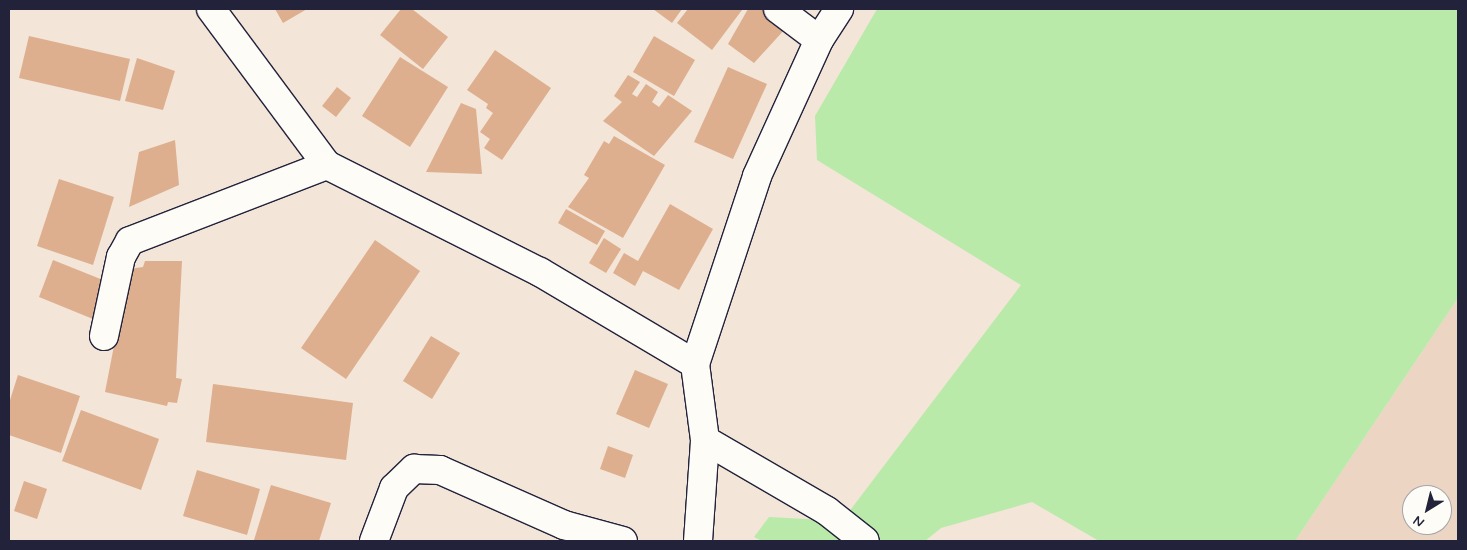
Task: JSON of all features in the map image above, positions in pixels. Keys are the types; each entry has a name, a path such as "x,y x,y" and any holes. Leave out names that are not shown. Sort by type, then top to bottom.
{"street":[{"path":"211,9 327,165 540,272 695,364"},
{"path":"778,9 819,40"},
{"path":"698,541 705,440 695,364 757,176 819,40 839,9"},
{"path":"104,336 121,257 130,241 327,165"},
{"path":"705,440 828,510 865,541"},
{"path":"374,541 394,488 414,468 440,470 564,524 623,541"}],"shaded area":[{"path":"1458,298 1458,541 1295,541"}],"green space":[{"path":"877,9 1458,9 1458,298 1295,541 1099,541 1032,502 941,528 925,541 762,541 754,537 769,517 842,521 1021,285 817,160 815,116"}],"building":[{"path":"275,9 307,9 283,23"},
{"path":"401,9 412,9 448,37 423,69 380,35"},
{"path":"653,9 682,9 672,23"},
{"path":"688,9 742,10 712,50 677,23"},
{"path":"748,9 776,9 786,28 754,63 728,44"},
{"path":"29,36 130,59 120,101 19,78"},
{"path":"654,36 695,60 674,96 633,72"},
{"path":"495,50 551,88 502,160 484,148 490,139 480,132 493,113 486,108 488,104 467,90"},
{"path":"400,57 448,87 410,147 362,116"},
{"path":"137,58 175,71 163,110 125,101"},
{"path":"728,67 767,84 733,159 694,142"},
{"path":"628,75 640,82 632,94 637,97 646,84 658,92 652,102 659,107 668,95 692,111 654,156 603,121 622,102 614,96"},
{"path":"337,87 351,98 336,117 322,106"},
{"path":"461,103 476,109 482,174 426,172"},
{"path":"614,136 665,165 623,238 568,207 589,178 584,175 604,141 609,144"},
{"path":"175,140 179,185 129,207 139,152"},
{"path":"59,179 114,197 93,265 37,246"},
{"path":"670,204 713,229 679,290 643,271 635,286 613,273 624,253 638,261"},
{"path":"566,209 605,231 597,245 558,223"},
{"path":"604,238 621,249 606,273 589,263"},
{"path":"375,240 420,271 346,379 301,348"},
{"path":"53,260 108,282 93,319 39,297"},
{"path":"145,261 182,261 176,378 182,379 177,403 168,402 167,406 105,392 129,269 143,267"},
{"path":"431,336 460,353 432,399 403,381"},
{"path":"635,370 668,384 649,428 616,414"},
{"path":"18,375 80,396 61,453 9,435 9,403"},
{"path":"213,384 353,403 346,460 206,442"},
{"path":"81,410 159,439 141,490 62,461"},
{"path":"608,446 633,455 625,478 600,469"},
{"path":"197,470 260,489 247,535 183,516"},
{"path":"24,481 47,489 37,519 14,511"},
{"path":"271,485 331,503 319,541 254,540"}]}
